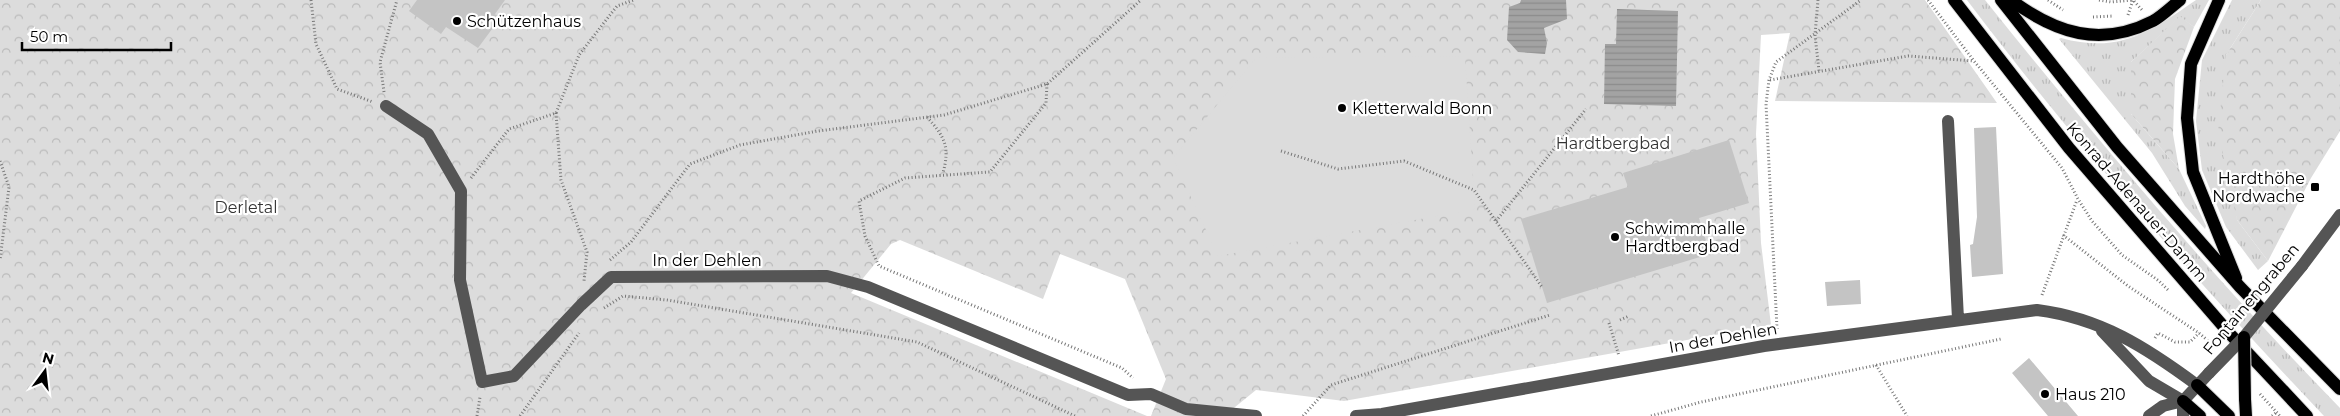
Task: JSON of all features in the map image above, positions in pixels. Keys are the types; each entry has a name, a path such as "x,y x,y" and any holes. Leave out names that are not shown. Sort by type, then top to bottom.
{"main road":[{"name":"Konrad-Adenauer-Damm","path":"1954,0 2044,119 2230,334 2307,416"},
{"name":"Konrad-Adenauer-Damm","path":"2002,0 2117,148 2240,288 2340,389"},
{"path":"2011,0 2057,28 2092,36 2120,35 2154,20 2180,0"},
{"path":"2219,0 2191,64 2187,118 2194,172 2240,288"},
{"path":"2244,337 2246,416"},
{"path":"2197,385 2229,416"},
{"path":"2183,400 2200,416"}],"street":[{"path":"386,106 428,134 461,191"},
{"path":"1948,121 1958,319"},
{"name":"In der Dehlen","path":"461,191 460,280 482,382 514,376 581,305 611,277 827,276 868,286 1128,395 1151,394 1186,409 1256,416"},
{"name":"Fontainengraben","path":"2149,416 2162,406 2183,400 2244,337 2302,266 2340,215"},
{"name":"In der Dehlen","path":"1356,416 1382,414 1778,344 2037,310 2067,314 2148,349 2197,385"},
{"name":"In der Dehlen","path":"2096,325 2149,381 2183,400"},
{"path":"2183,400 2183,416"}],"path":[{"path":"311,0 316,44 337,89 386,106 380,62 397,0"},
{"path":"581,305 587,252 561,180 556,113 579,55 617,6 634,0"},
{"path":"606,263 631,242 690,164 740,145 818,131 944,115 1047,84 1141,0"},
{"path":"1818,0 1815,35 1819,71"},
{"path":"1778,344 1766,104 1769,80 1776,62 1861,0"},
{"path":"1928,0 1974,61 2062,168 2078,200 2092,221 2122,255"},
{"path":"2048,0 2065,11"},
{"path":"2099,0 2111,2 2133,0 2154,20"},
{"path":"2085,16 2127,15 2133,0"},
{"path":"1769,80 1908,56 1974,61"},
{"path":"1047,84 1046,104 990,172 943,173 905,178 859,200 865,236 879,266 1122,368 1151,394"},
{"path":"1496,221 1586,109"},
{"path":"461,191 509,129 556,113"},
{"path":"926,117 940,132 946,148 947,161 943,173"},
{"path":"1281,151 1338,169 1404,161 1474,190 1542,287"},
{"path":"0,161 9,187 0,260"},
{"path":"2037,310 2063,235 2078,200"},
{"path":"2063,235 2128,286 2198,333 2220,353"},
{"path":"597,314 623,296 636,296 917,342 1074,416"},
{"path":"1303,416 1332,385 1550,315"},
{"path":"1620,320 1629,316"},
{"path":"1609,323 1624,372"},
{"path":"520,416 584,326"},
{"path":"2155,339 2158,333 2175,342 2190,342 2198,333"},
{"path":"1651,416 1701,402 2001,339"},
{"path":"1876,365 1907,416"},
{"path":"2258,392 2280,416"},
{"path":"2272,416 2278,412"}],"green space":[{"name":"Derletal","path":"0,0 1925,0 1997,103 1775,101 1790,33 1761,35 1756,134 1761,243 1771,325 1344,401 1256,390 1224,416 1151,416 1166,379 1125,279 1060,254 1043,299 900,240 891,244 851,293 1147,416 0,416"},
{"path":"1967,0 1985,0 2070,105 2202,259 2247,310 2340,408 2340,416 2324,416 2185,264 2051,108"},
{"path":"2196,0 2209,0 2194,27 2180,17 2131,62 2131,114 2179,169 2206,226 2205,229 2185,206 2152,153 2059,39 2100,43 2133,37 2163,22"},
{"path":"2232,0 2261,0 2226,55 2237,220 2268,261 2258,270 2226,227 2202,170 2196,121 2202,60"},
{"path":"2261,0 2340,0 2340,131 2311,178 2268,261 2237,220 2218,132 2226,55"},
{"path":"2180,16 2194,27 2175,79 2173,134 2179,169 2131,114 2131,62"},
{"name":"Kletterwald Bonn","path":"1465,56 1475,209 1218,256 1173,158 1256,58"}],"shaded area":[{"path":"1521,0 1566,0 1567,19 1544,28 1547,43 1545,54 1518,52 1507,40 1509,7 1520,3"},
{"path":"1617,9 1678,11 1676,106 1604,104 1605,44 1616,44"}],"building":[{"name":"Schützenhaus","path":"417,0 505,0 490,21 495,25 478,48 446,27 441,34 409,11"},
{"path":"1996,127 2003,274 1972,277 1970,245 1973,244 1977,217 1974,128"},
{"name":"Schwimmhalle Hardtbergbad","path":"1729,140 1749,203 1699,218 1710,254 1547,303 1521,219 1628,187 1623,173"},
{"path":"1860,280 1861,304 1827,306 1825,282"},
{"name":"Haus 210","path":"2029,358 2078,416 2048,416 2012,373"}],"place":[{"name":"Schützenhaus","path":"457,21"},
{"name":"Kletterwald Bonn","path":"1342,108"},
{"name":"Hardthöhe Nordwache","path":"2315,187"},
{"name":"Schwimmhalle Hardtbergbad","path":"1615,237"},
{"name":"Haus 210","path":"2045,394"}],"park label":[{"name":"Hardtbergbad","path":"1613,143"}]}
